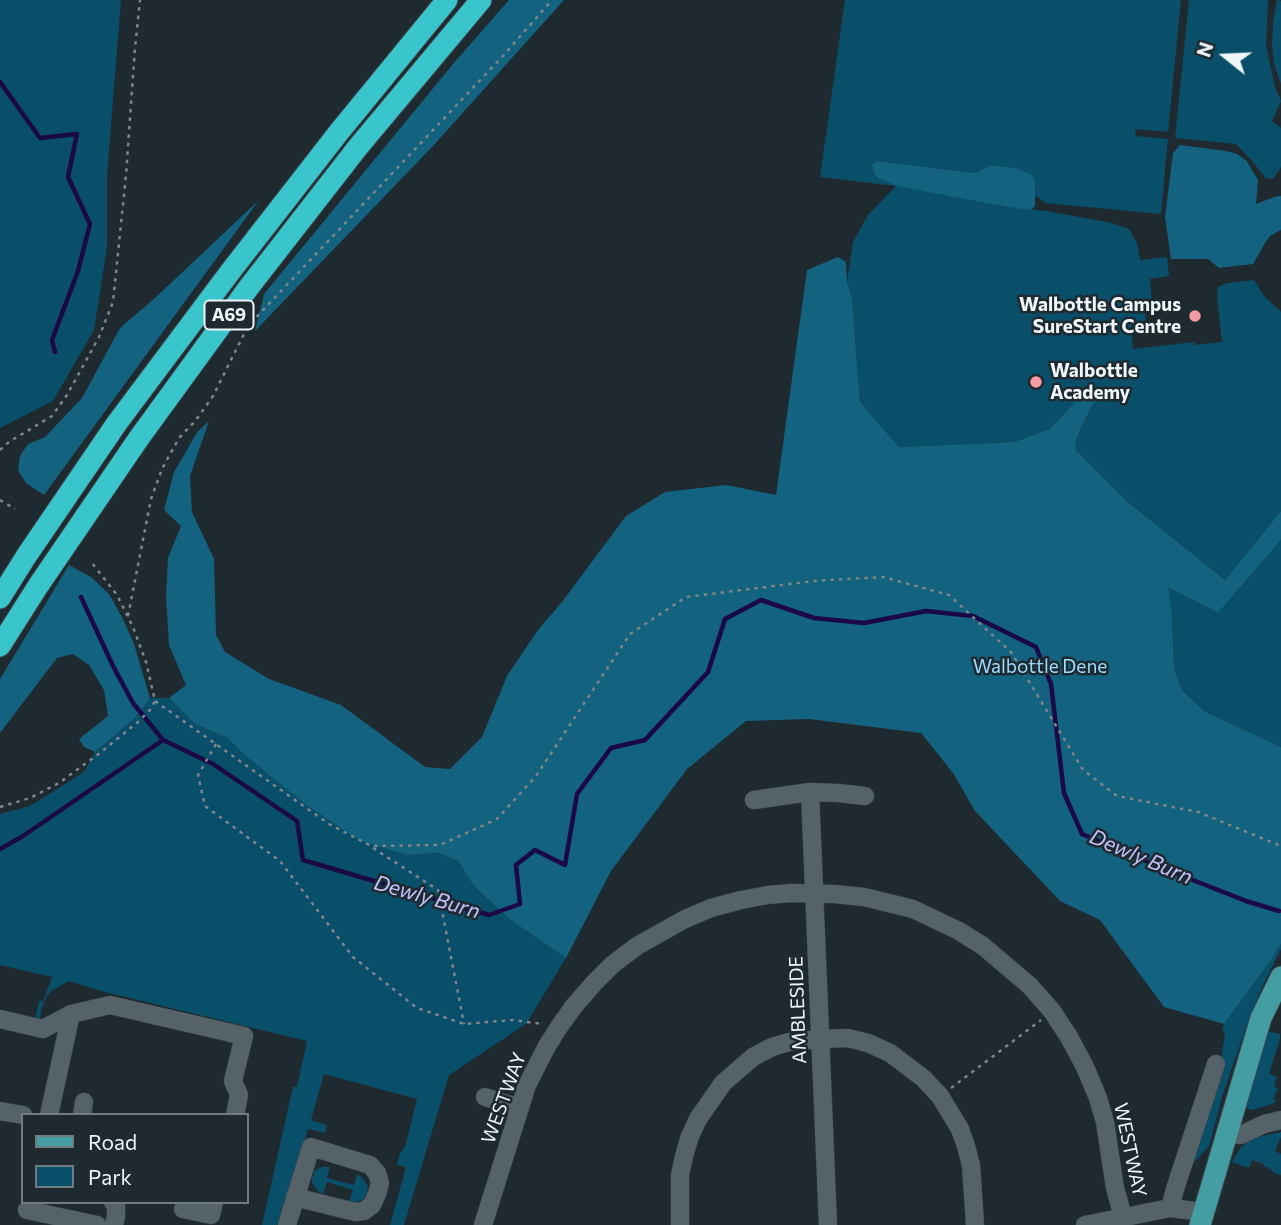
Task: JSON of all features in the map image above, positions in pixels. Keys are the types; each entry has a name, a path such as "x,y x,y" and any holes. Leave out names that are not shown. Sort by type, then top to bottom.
{"highway":[{"name":"A69","path":"0,598 117,423 339,132 447,0"},
{"name":"A69","path":"0,646 139,438 249,287 358,147 481,0"},
{"name":"A69","path":"0,590 27,555"},
{"name":"A69","path":"0,656 38,586"}],"main road":[{"path":"1202,1218 1261,1018 1281,977"}],"street":[{"path":"754,800 810,792 865,796"},
{"name":"AMBLESIDE","path":"810,792 828,1225"},
{"name":"WESTWAY","path":"483,1225 527,1085 553,1036 594,983 637,946 711,908 768,895 814,893 876,899 935,918 960,930 983,946 1030,986 1069,1037 1098,1098 1123,1217"},
{"path":"0,1019 43,1029 71,1014 110,1005 244,1036 233,1081 239,1095 234,1113"},
{"path":"49,1113 71,1014"},
{"path":"680,1225 680,1175 684,1156 694,1128 723,1083 738,1069 772,1047 789,1042 848,1038 869,1043 890,1053 923,1078 940,1096 966,1146 971,1165 975,1225"},
{"path":"1170,1208 1216,1064"},
{"path":"485,1097 520,1108"},
{"path":"0,1111 21,1115"},
{"path":"1227,1133 1241,1135 1264,1124 1281,1120"},
{"path":"286,1225 310,1147 370,1165 377,1173 380,1183 372,1205 364,1211 356,1212 295,1197"},
{"path":"114,1204 117,1217 114,1225"},
{"path":"183,1209 211,1215 214,1204"},
{"path":"1085,1225 1123,1217 1150,1219 1170,1208 1202,1218"},
{"path":"26,1212 97,1225"}],"path":[{"path":"0,450 52,416 67,395 99,337 113,302 140,0"},
{"path":"128,616 151,499 162,468 179,438 196,421 213,396 248,326 502,57 552,0"},
{"path":"0,500 15,509"},
{"path":"92,564 117,595 128,616 146,662 155,701 329,824 371,846 438,890 464,1024"},
{"path":"371,846 440,845 497,819 536,776 629,634 686,597 814,581 883,577 949,595 1011,652 1083,770 1117,796 1198,812 1281,846"},
{"path":"0,807 30,798 59,783 138,722 155,701"},
{"path":"216,744 198,775 205,806 280,861 353,957 417,1008 464,1024 513,1020 533,1023"},
{"path":"940,1096 1052,1012"}],"green space":[{"path":"0,0 121,0 107,176 107,247 94,330 53,401 0,428"},
{"path":"509,0 564,0 432,147 255,331 264,294"},
{"name":"Walbottle Academy","path":"845,0 1181,0 1168,132 1135,129 1136,136 1168,139 1161,214 1045,203 1035,195 1035,180 1016,168 990,165 976,173 877,161 954,196 1112,223 1129,229 1137,243 1140,260 1167,257 1169,276 1150,279 1152,301 1144,302 1146,324 1131,326 1133,349 1195,342 1195,345 1222,342 1217,296 1218,287 1227,283 1254,280 1264,296 1281,312 1281,511 1225,580 1129,503 1075,451 1079,432 1093,405 1050,429 1014,442 899,447 860,402 852,298 847,282 853,242 868,215 896,186 820,177"},
{"path":"1189,0 1268,0 1266,45 1275,87 1281,101 1272,121 1281,128 1281,167 1273,179 1266,178 1236,144 1175,138"},
{"path":"1277,0 1281,1 1281,84 1274,64 1272,46"},
{"path":"1180,145 1226,151 1246,160 1258,180 1256,204 1281,196 1281,230 1270,236 1253,264 1219,268 1208,259 1171,259 1165,217 1173,153"},
{"path":"877,161 976,173 990,165 1016,168 1030,174 1035,180 1035,206 1031,210 1007,207 897,186 878,178 874,173 872,165"},
{"path":"259,200 44,495 26,483 18,470 20,456 28,444 45,437 82,398 120,328"},
{"name":"Walbottle Dene","path":"838,257 846,262 847,282 852,298 860,402 899,447 1014,442 1050,429 1090,386 1094,389 1095,400 1079,432 1075,443 1076,451 1129,503 1225,580 1281,511 1281,540 1218,613 1168,587 1174,667 1181,689 1204,711 1281,747 1281,944 1224,1024 1164,1007 1100,920 1060,901 975,811 953,773 921,733 809,719 746,721 687,769 611,871 566,958 508,918 473,885 458,861 438,853 408,855 361,841 308,806 228,738 195,724 169,698 186,685 169,645 166,597 168,558 181,526 164,510 174,472 198,431 209,421 190,476 192,512 214,559 216,635 225,652 269,679 341,705 425,767 450,769 482,737 507,676 538,630 626,516 665,492 726,485 776,495 807,270"},
{"path":"1281,540 1281,747 1204,711 1181,689 1174,667 1172,615 1167,586 1218,613"},
{"path":"69,565 91,577 109,594 134,644 150,698 136,717 95,752 84,747 79,739 108,716 104,690 89,665 73,654 57,658 0,733 0,679"},
{"path":"150,698 169,698 195,724 228,738 408,855 438,853 458,861 473,885 508,918 566,958 526,1024 449,1075 404,1225 390,1225 406,1167 397,1165 400,1153 405,1147 417,1099 324,1074 311,1120 327,1125 325,1133 308,1129 277,1225 262,1225 293,1087 297,1087 307,1041 69,981 51,991 41,1010 40,1021 35,1020 39,1001 43,1001 52,977 0,965 0,814 30,806 84,772 95,752 136,717"},
{"path":"1281,944 1244,1033 1209,1146 1188,1169 1222,1055 1224,1024"},
{"path":"1266,1031 1280,1034 1269,1073 1277,1077 1274,1087 1278,1088 1273,1099 1276,1100 1275,1103 1252,1110 1247,1108 1246,1104"},
{"path":"1281,1132 1275,1151 1281,1154 1281,1175 1252,1160 1249,1168 1232,1162 1241,1147 1253,1138"},
{"path":"330,1167 327,1178 354,1185 357,1174 359,1175 368,1188 366,1197 353,1203 349,1201 353,1190 327,1182 323,1194 318,1191 312,1179 315,1170"}],"waterway":[{"name":"Dewly Burn","path":"0,82 40,138 77,134 68,177 90,224 78,271 52,340 55,352"},
{"name":"Dewly Burn","path":"81,597 133,703 163,740 213,764 297,821 303,860 489,915 520,904 516,865 535,850 565,865 577,794 611,748 645,740 708,672 725,619 761,600 814,618 864,623 926,611 973,616 1036,647 1051,684 1064,793 1082,834 1246,901 1279,911"},
{"path":"0,849 163,740"}],"place":[{"name":"Walbottle Campus SureStart Centre","path":"1195,316"},
{"name":"Walbottle Academy","path":"1036,382"}]}
